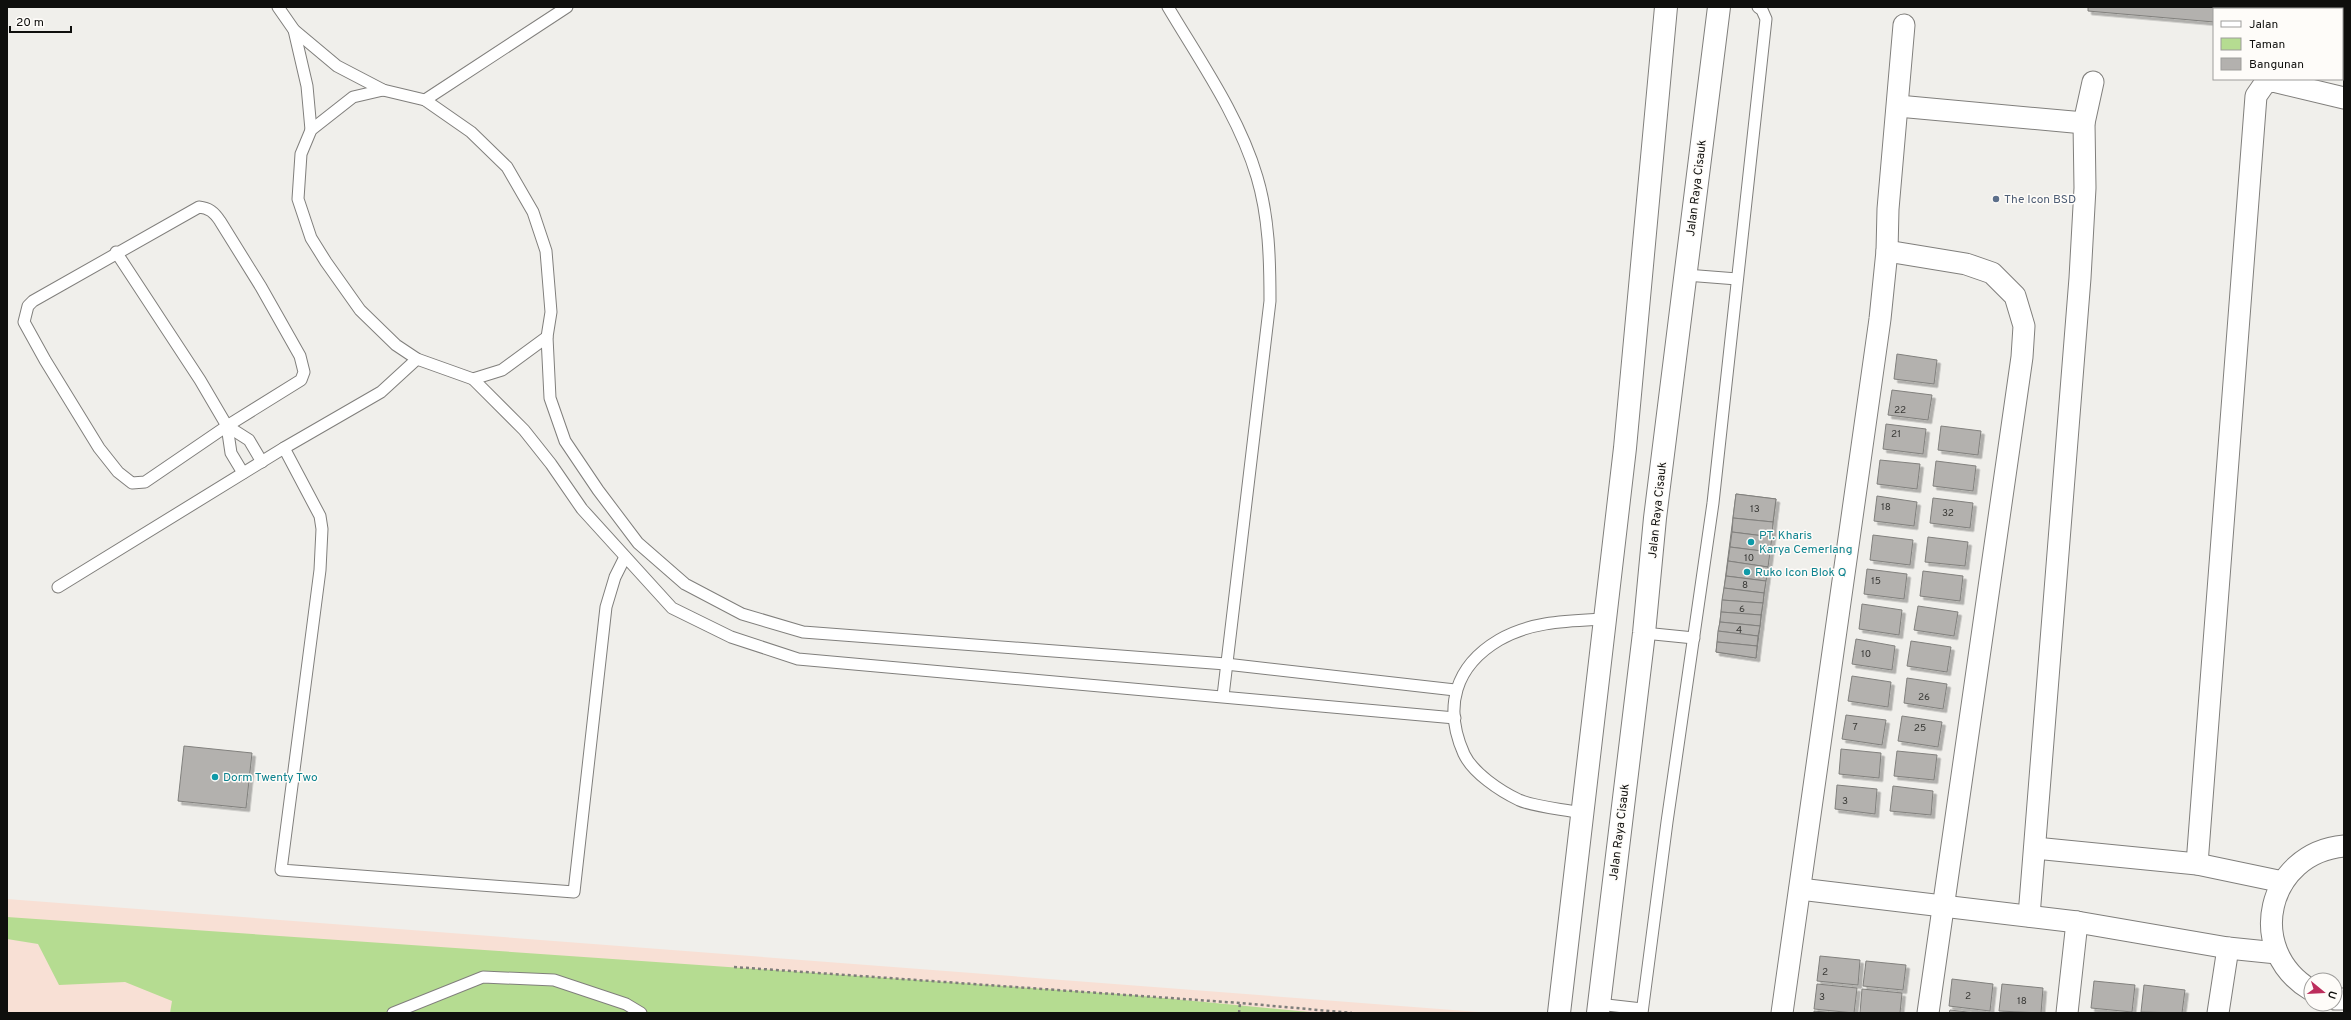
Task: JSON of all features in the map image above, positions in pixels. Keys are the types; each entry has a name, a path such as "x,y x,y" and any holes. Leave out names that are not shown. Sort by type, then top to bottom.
{"main road":[{"path":"1559,1013 1624,448 1666,7"},
{"name":"Jalan Raya Cisauk","path":"1598,1009 1644,633 1655,518 1719,7"}],"street":[{"path":"1782,1013 1880,319 1887,251 1888,209 1904,25"},
{"path":"2197,864 2256,96 2265,83 2273,81 2344,98"},
{"path":"2029,916 2080,278 2085,188 2084,123 2093,82"},
{"path":"1898,106 2084,123"},
{"path":"1887,251 1966,264 1992,273 2015,296 2024,326 2022,358 1928,1013"},
{"path":"2303,984 2290,974 2277,953 2271,929 2273,904 2283,882 2295,866 2312,854 2331,847 2344,846"},
{"path":"2035,848 2197,864 2283,882"},
{"path":"1800,889 2077,922 2228,948 2277,953"},
{"path":"2067,1013 2077,922"},
{"path":"2218,1013 2228,948"}],"lane":[{"path":"278,7 294,30 337,66 383,90 425,100 471,132 508,167 533,212 546,251 552,312 547,337 550,398 565,441 598,490 638,543 685,584 742,614 803,632 1226,664 1455,690"},
{"path":"425,100 567,7"},
{"path":"1168,7 1232,115 1257,177 1270,246 1270,301 1223,696"},
{"path":"1598,1009 1642,1011 1713,503 1766,19 1762,10 1758,7"},
{"path":"294,30 307,86 311,130 301,154 298,199 311,238 360,310 396,345 417,359 473,379 524,430 551,464 582,509 672,608 731,637 798,658 1454,718"},
{"path":"311,130 353,97 383,90"},
{"path":"199,207 207,208 215,214 220,221 261,287 300,356 304,372 301,380 227,426 145,482 132,483 125,479 98,448 24,322 25,313 28,306 33,301 116,252 199,207"},
{"path":"116,252 200,380 227,426 231,452 243,473"},
{"path":"1686,275 1737,279"},
{"path":"473,379 502,370 547,337"},
{"path":"58,588 284,448 380,392 417,359"},
{"path":"227,426 249,440 262,462"},
{"path":"284,448 316,506 322,529 320,570 281,870 574,892 606,607 615,577 625,557"},
{"path":"1581,812 1520,800 1486,781 1464,755 1454,718 1455,690 1469,664 1499,640 1528,627 1568,621 1605,620"},
{"path":"1644,633 1694,638"},
{"path":"393,1013 483,977 554,980 626,1004 641,1013"}],"path":[{"path":"734,968 1240,1003 1352,1013"},
{"path":"1239,1013 1240,1003"}],"shaded area":[{"path":"7,899 1492,1013 7,1013"}],"green space":[{"path":"7,917 1132,995 1320,1013 170,1013 172,1001 125,982 59,985 38,944 7,939"}],"building":[{"path":"2088,7 2236,7 2213,8 2213,22 2088,11"},
{"path":"2253,7 2298,8 2252,8"},
{"path":"2343,9 2344,9 2343,60"},
{"path":"1897,354 1937,360 1934,384 1894,379"},
{"path":"1892,390 1932,395 1928,420 1888,415"},
{"path":"1886,424 1926,429 1923,454 1883,449"},
{"path":"1941,426 1981,431 1978,455 1938,450"},
{"path":"1880,460 1920,464 1917,489 1877,484"},
{"path":"1936,461 1976,466 1973,491 1933,486"},
{"name":"Ruko Icon Blok Q","path":"1736,494 1776,499 1756,658 1716,652"},
{"path":"1736,494 1776,499 1773,522 1733,518"},
{"path":"1877,496 1917,502 1914,526 1874,521"},
{"path":"1933,498 1973,503 1970,528 1930,523"},
{"path":"1733,518 1773,522 1772,537 1732,532"},
{"name":"PT. Kharis Karya Cemerlang","path":"1732,532 1772,537 1770,552 1730,547"},
{"path":"1873,535 1913,540 1910,565 1870,560"},
{"path":"1928,537 1968,542 1965,566 1925,562"},
{"path":"1730,547 1770,552 1768,567 1728,561"},
{"path":"1728,561 1768,567 1766,581 1726,576"},
{"path":"1867,569 1907,574 1904,599 1864,594"},
{"path":"1923,571 1963,576 1960,601 1920,596"},
{"path":"1726,576 1766,581 1764,593 1724,588"},
{"path":"1724,588 1764,593 1763,603 1722,600"},
{"path":"1722,600 1763,603 1761,615 1721,612"},
{"path":"1862,604 1902,610 1899,635 1859,629"},
{"path":"1918,606 1958,612 1954,636 1914,630"},
{"path":"1721,612 1761,615 1760,626 1720,622"},
{"path":"1720,622 1760,626 1758,636 1718,631"},
{"path":"1718,631 1758,636 1757,646 1717,642"},
{"path":"1856,639 1895,646 1892,670 1852,664"},
{"path":"1911,641 1951,647 1947,672 1907,666"},
{"path":"1717,642 1757,646 1756,658 1716,652"},
{"path":"1852,676 1891,682 1888,707 1848,701"},
{"path":"1907,678 1947,684 1943,709 1904,703"},
{"path":"1846,715 1886,720 1882,745 1842,739"},
{"path":"1902,716 1942,722 1938,747 1898,741"},
{"name":"Dorm Twenty Two","path":"184,746 252,753 246,808 178,801"},
{"path":"1841,749 1881,753 1879,778 1839,774"},
{"path":"1897,751 1937,755 1934,780 1894,776"},
{"path":"1837,785 1877,789 1875,814 1835,809"},
{"path":"1893,786 1933,791 1931,815 1890,811"},
{"path":"1820,956 1860,960 1858,985 1817,981"},
{"path":"1866,961 1906,965 1903,990 1863,986"},
{"path":"1952,979 1993,984 1990,1011 1949,1006"},
{"path":"2094,981 2135,985 2132,1012 2091,1008"},
{"path":"1817,984 1857,988 1854,1013 1814,1009"},
{"path":"2002,984 2043,988 2041,1013 1999,1011"},
{"path":"2144,985 2185,990 2182,1013 2141,1012"},
{"path":"1862,989 1902,993 1900,1013 1860,1013"},
{"path":"1950,1010 1976,1013 1949,1013"},
{"path":"1814,1011 1833,1013 1814,1013"}],"place":[{"name":"The Icon BSD","path":"1996,199"},
{"name":"PT. Kharis Karya Cemerlang","path":"1751,542"},
{"name":"Ruko Icon Blok Q","path":"1747,572"},
{"name":"Dorm Twenty Two","path":"215,777"}]}
